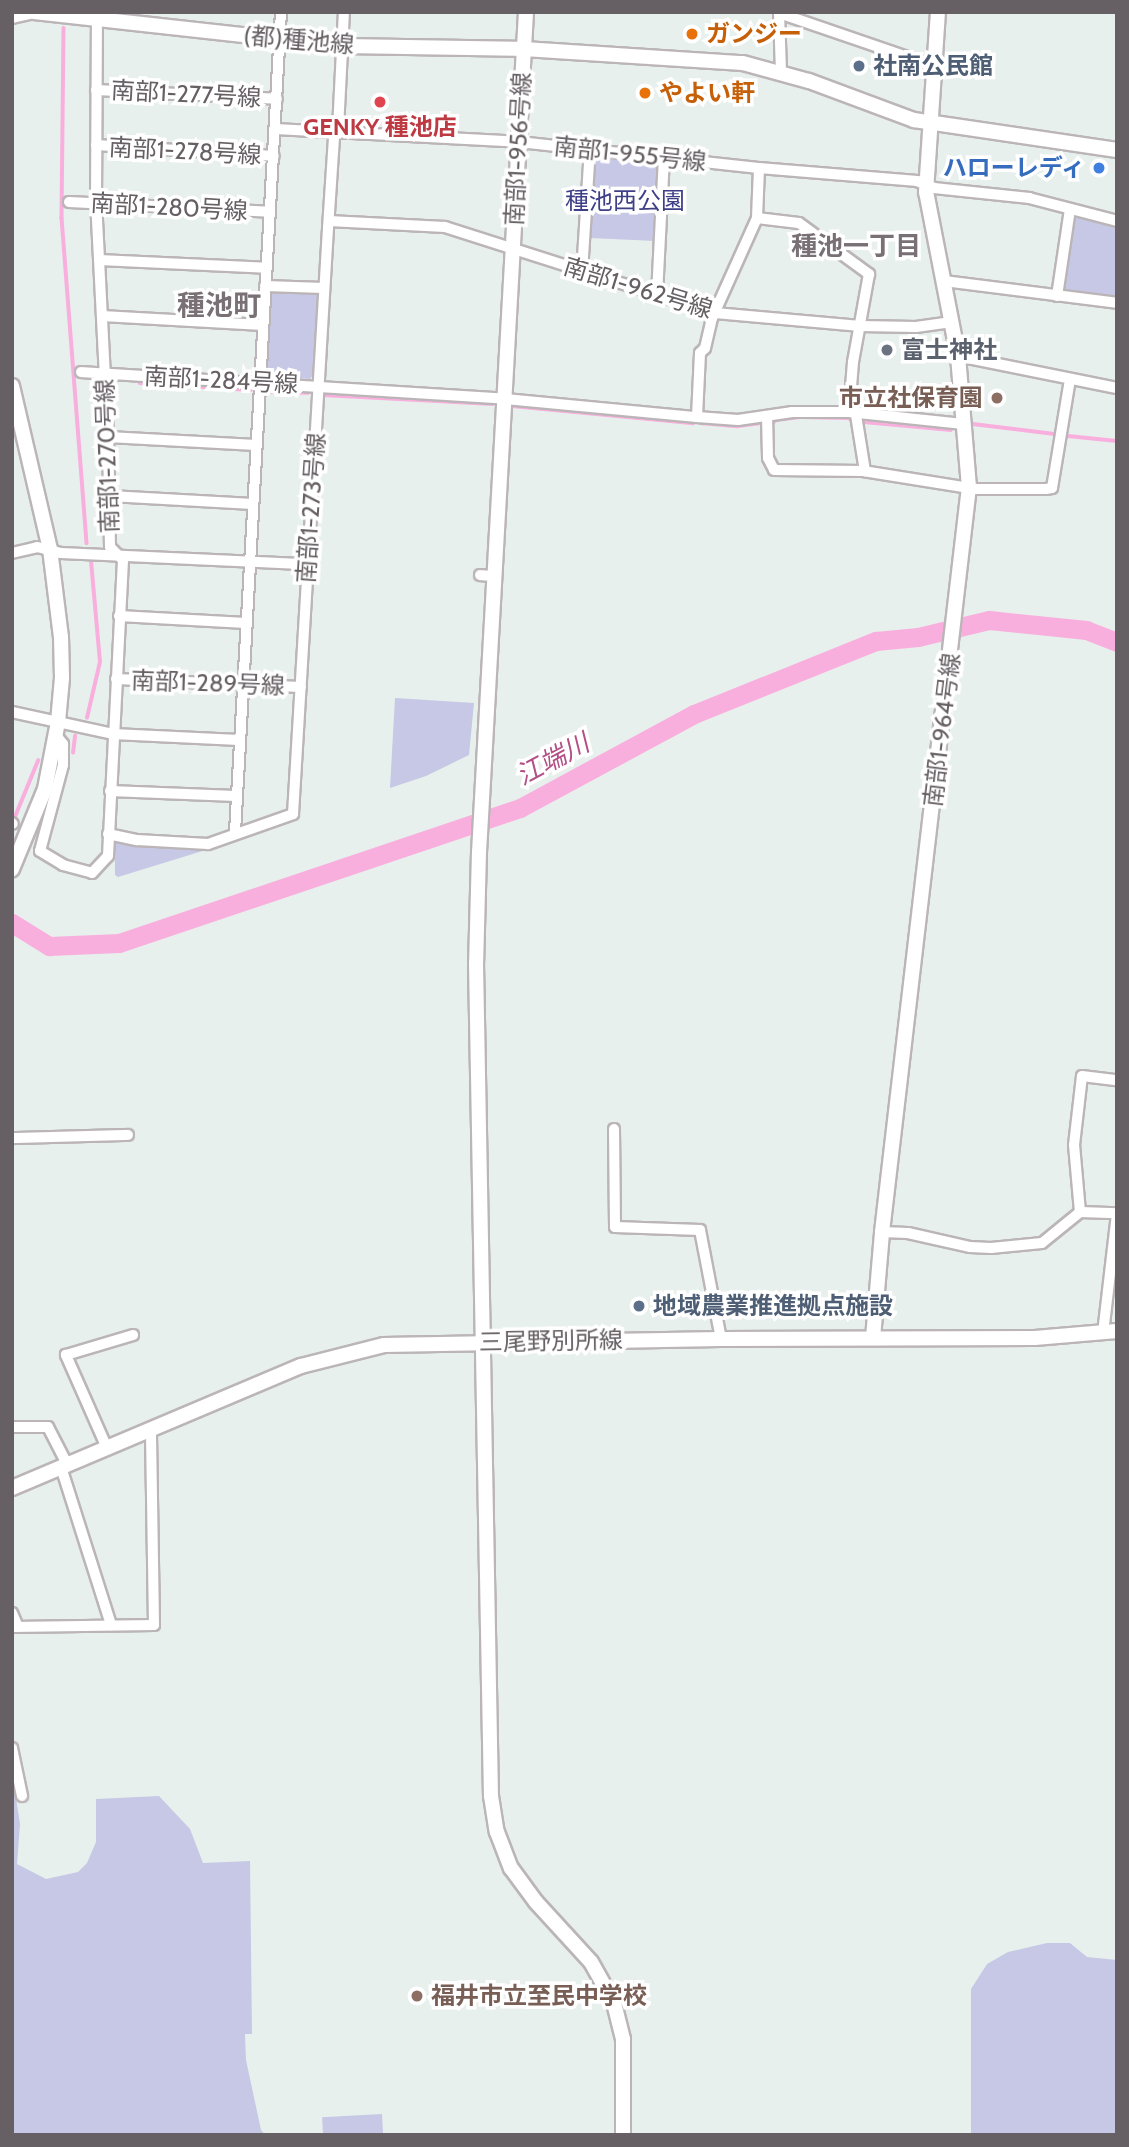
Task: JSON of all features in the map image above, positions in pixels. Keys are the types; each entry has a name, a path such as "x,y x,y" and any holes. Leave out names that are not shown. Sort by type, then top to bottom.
{"street":[{"name":"(都)種池線","path":"12,16 32,12 97,15 343,46 524,49 743,63 781,72 878,109 930,124 1117,150"},
{"path":"235,832 281,12"},
{"name":"南部1-273号線","path":"108,834 137,840 208,844 235,832 293,814 328,221 344,12"},
{"name":"南部1-956号線","path":"526,12 505,399 487,575 476,991 494,1816 504,1855 518,1880 591,1962 614,2003 623,2039 623,2135"},
{"name":"南部1-964号線","path":"873,1338 882,1232 969,487 958,356 926,185 938,12"},
{"path":"781,72 779,13 934,66"},
{"name":"南部1-270号線","path":"57,728 63,744 63,765 40,851 63,865 92,873 108,856 123,560 110,547 108,437 96,203 97,15"},
{"name":"南部1-277号線","path":"96,90 276,99"},
{"name":"南部1-955号線","path":"275,129 519,142 759,168 917,181 934,188 1029,198 1117,221"},
{"name":"南部1-278号線","path":"96,145 274,156"},
{"path":"582,272 590,149"},
{"path":"657,295 664,157"},
{"path":"697,416 701,354 715,313 757,218 759,168"},
{"name":"南部1-280号線","path":"69,202 270,212"},
{"path":"1057,296 1070,209"},
{"path":"757,218 799,223 869,274 848,391 865,471"},
{"name":"南部1-962号線","path":"328,221 445,227 715,313 860,326 916,327 952,322"},
{"path":"99,260 266,268"},
{"path":"944,281 1117,303"},
{"path":"265,286 324,288"},
{"path":"102,316 263,325"},
{"path":"958,356 1117,388"},
{"name":"南部1-284号線","path":"81,372 505,399 738,420 792,412 852,413 963,424"},
{"path":"767,416 768,458 774,470 865,471 969,487 1052,488 1070,379"},
{"path":"12,386 50,550 61,637 57,728 45,789 15,863"},
{"path":"108,437 256,445"},
{"path":"110,496 253,504"},
{"path":"12,553 37,547 61,553 307,564"},
{"path":"119,616 246,622"},
{"name":"南部1-289号線","path":"116,679 301,687"},
{"path":"13,716 57,728 113,734 239,740"},
{"path":"110,791 236,796"},
{"path":"1080,1212 1074,1145 1082,1076 1117,1080"},
{"path":"614,1129 615,1227 700,1230 721,1339"},
{"path":"12,1138 128,1135"},
{"path":"882,1232 908,1233 970,1247 1042,1244 1080,1212 1117,1213 1110,1332"},
{"name":"三尾野別所線","path":"12,1488 289,1371 333,1356 384,1345 721,1339 1035,1338 1110,1332"},
{"path":"107,1448 66,1355 133,1335"},
{"path":"12,1427 48,1427 64,1465 111,1625"},
{"path":"12,1613 15,1627 154,1625 151,1429"},
{"path":"12,1748 22,1796"}],"green space":[{"name":"種池西公園","path":"598,155 655,161 659,165 655,241 590,238 595,158"},
{"path":"1078,216 1117,225 1117,298 1067,293 1063,288 1073,219"},
{"path":"276,289 314,291 318,296 314,374 310,379 272,377 267,371 271,294"},
{"path":"395,698 474,703 469,755 426,776 390,788"},
{"path":"115,839 135,844 209,849 118,877 115,875"},
{"path":"12,1773 20,1824 17,1864 46,1879 78,1872 87,1863 96,1842 96,1799 159,1796 190,1829 203,1863 250,1861 252,2034 245,2034 246,2060 261,2130 265,2135 12,2135"},
{"path":"1047,1943 1070,1943 1087,1957 1117,1960 1117,2135 971,2135 971,1989 987,1964 1008,1952"},
{"path":"382,2114 383,2135 323,2135 322,2117"}],"waterway":[{"path":"64,28 62,218 87,543"},
{"path":"140,383 251,390"},
{"path":"269,392 308,393"},
{"path":"323,395 493,404"},
{"path":"512,406 693,423"},
{"path":"773,423 776,420 800,417 849,418 853,421"},
{"path":"864,422 951,430"},
{"path":"700,423 738,426 761,423"},
{"path":"973,424 1054,434"},
{"path":"1068,436 1117,441"},
{"path":"87,718 100,662 91,562"},
{"name":"江端川","path":"12,923 49,946 119,943 520,808 694,714 876,641 918,637 989,620 1086,630 1117,642"},
{"path":"73,753 75,736"},
{"path":"15,817 38,761"}],"place":[{"name":"ガンジー","path":"692,34"},
{"name":"社南公民館","path":"859,66"},
{"name":"やよい軒","path":"645,93"},
{"name":"GENKY 種池店","path":"380,102"},
{"name":"ハローレディ","path":"1099,168"},
{"name":"富士神社","path":"887,350"},
{"name":"市立社保育園","path":"997,398"},
{"name":"地域農業推進拠点施設","path":"639,1306"},
{"name":"福井市立至民中学校","path":"417,1996"}],"district":[{"name":"種池一丁目","path":"856,247"},
{"name":"種池町","path":"219,305"}]}
